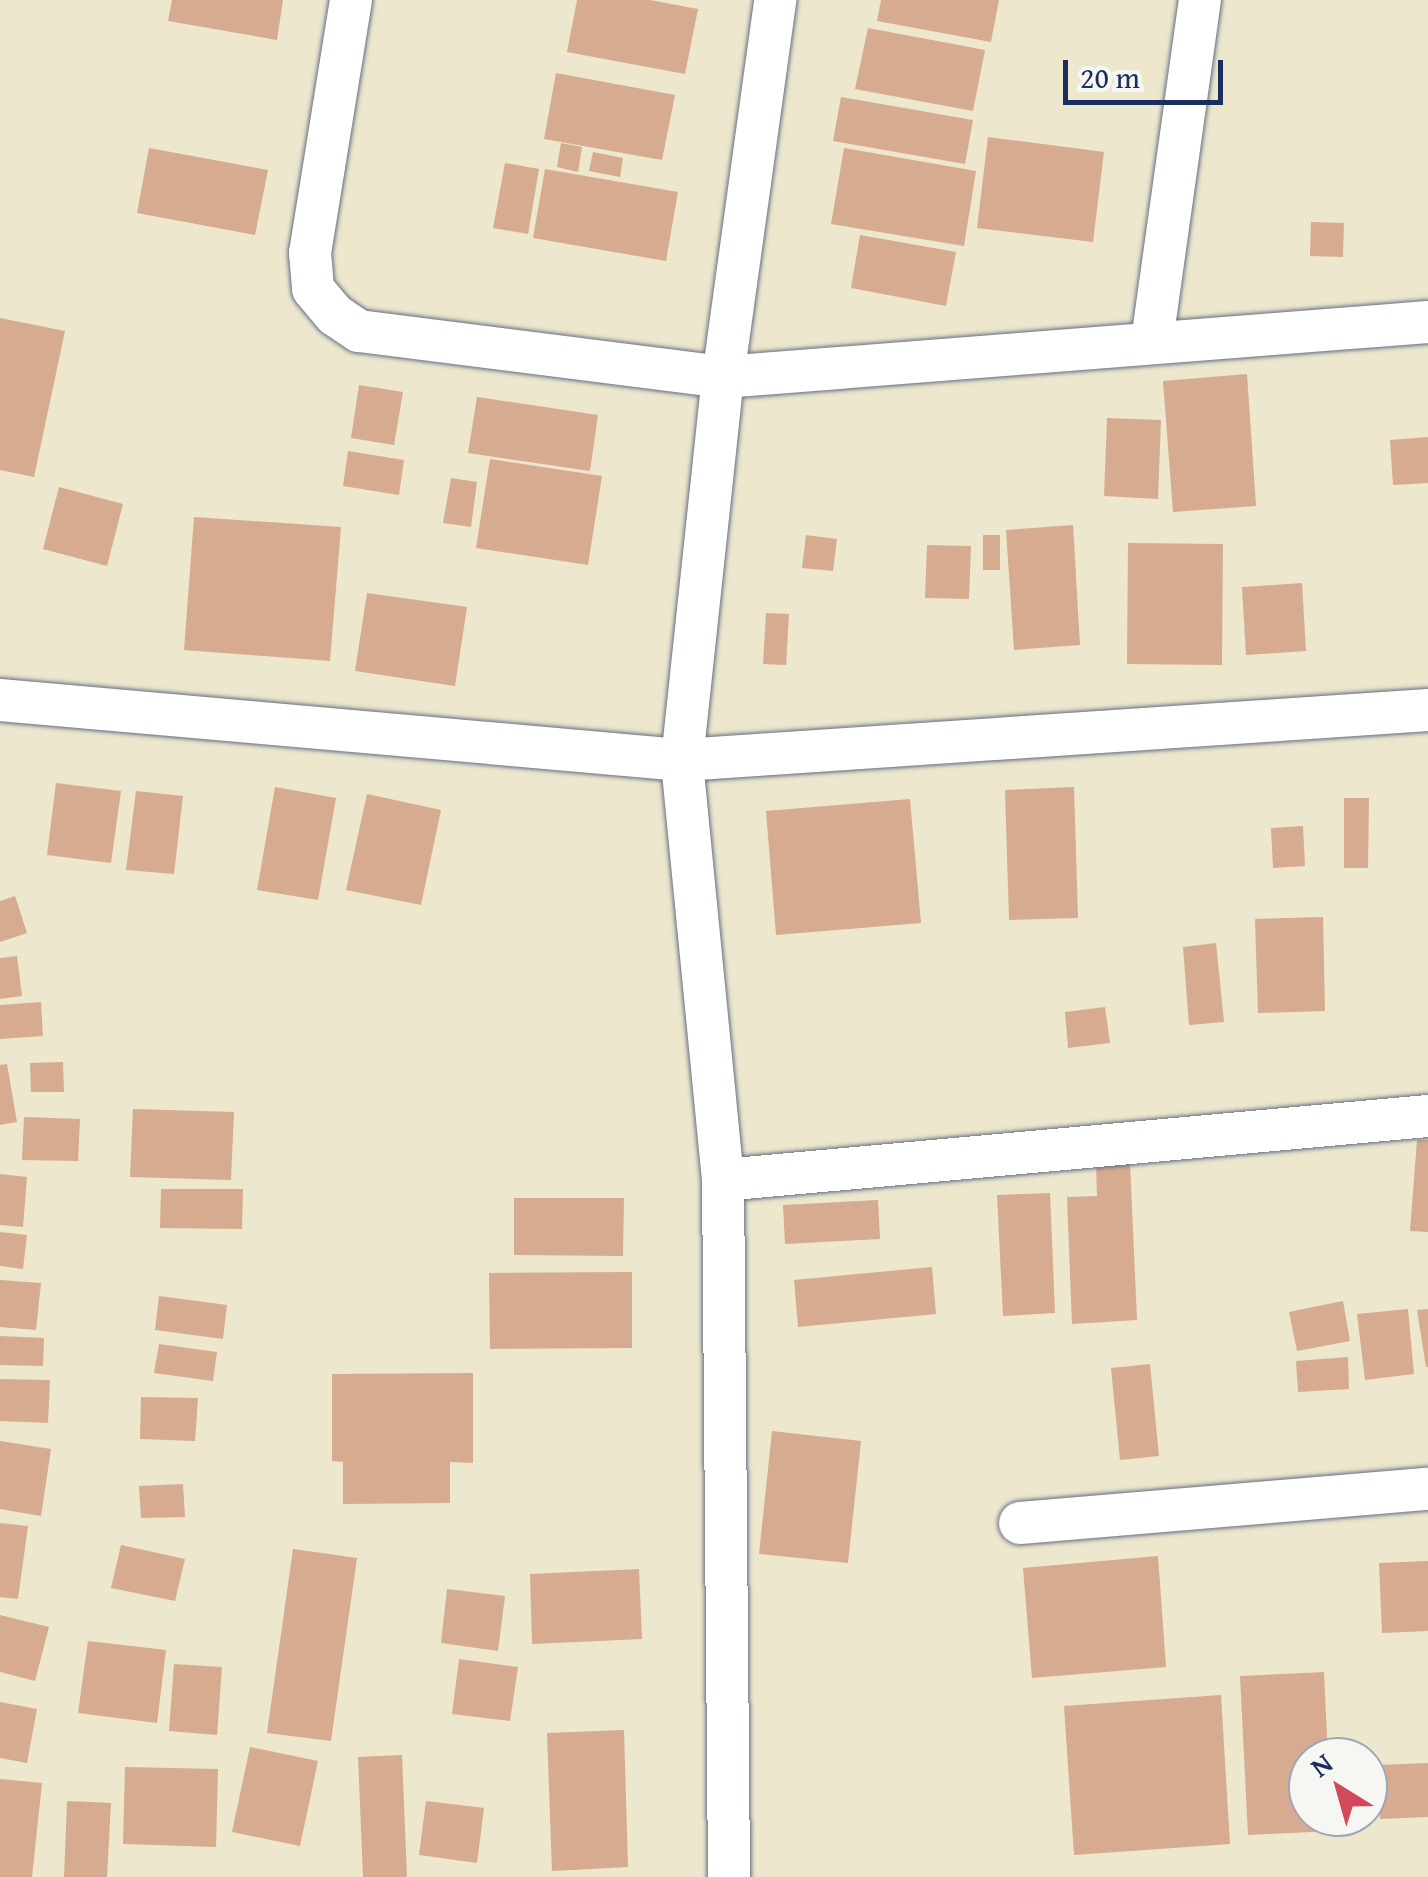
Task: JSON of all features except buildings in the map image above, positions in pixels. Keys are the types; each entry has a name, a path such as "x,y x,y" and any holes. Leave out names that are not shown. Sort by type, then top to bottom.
{"street":[{"path":"351,0 310,253 313,289 335,315 359,331 723,377 1428,322"},
{"path":"729,1877 724,1180 682,760 723,377 775,0"},
{"path":"1152,341 1200,0"},
{"path":"0,700 682,760 1428,710"},
{"path":"724,1180 1428,1116"},
{"path":"1020,1524 1428,1489"}]}
